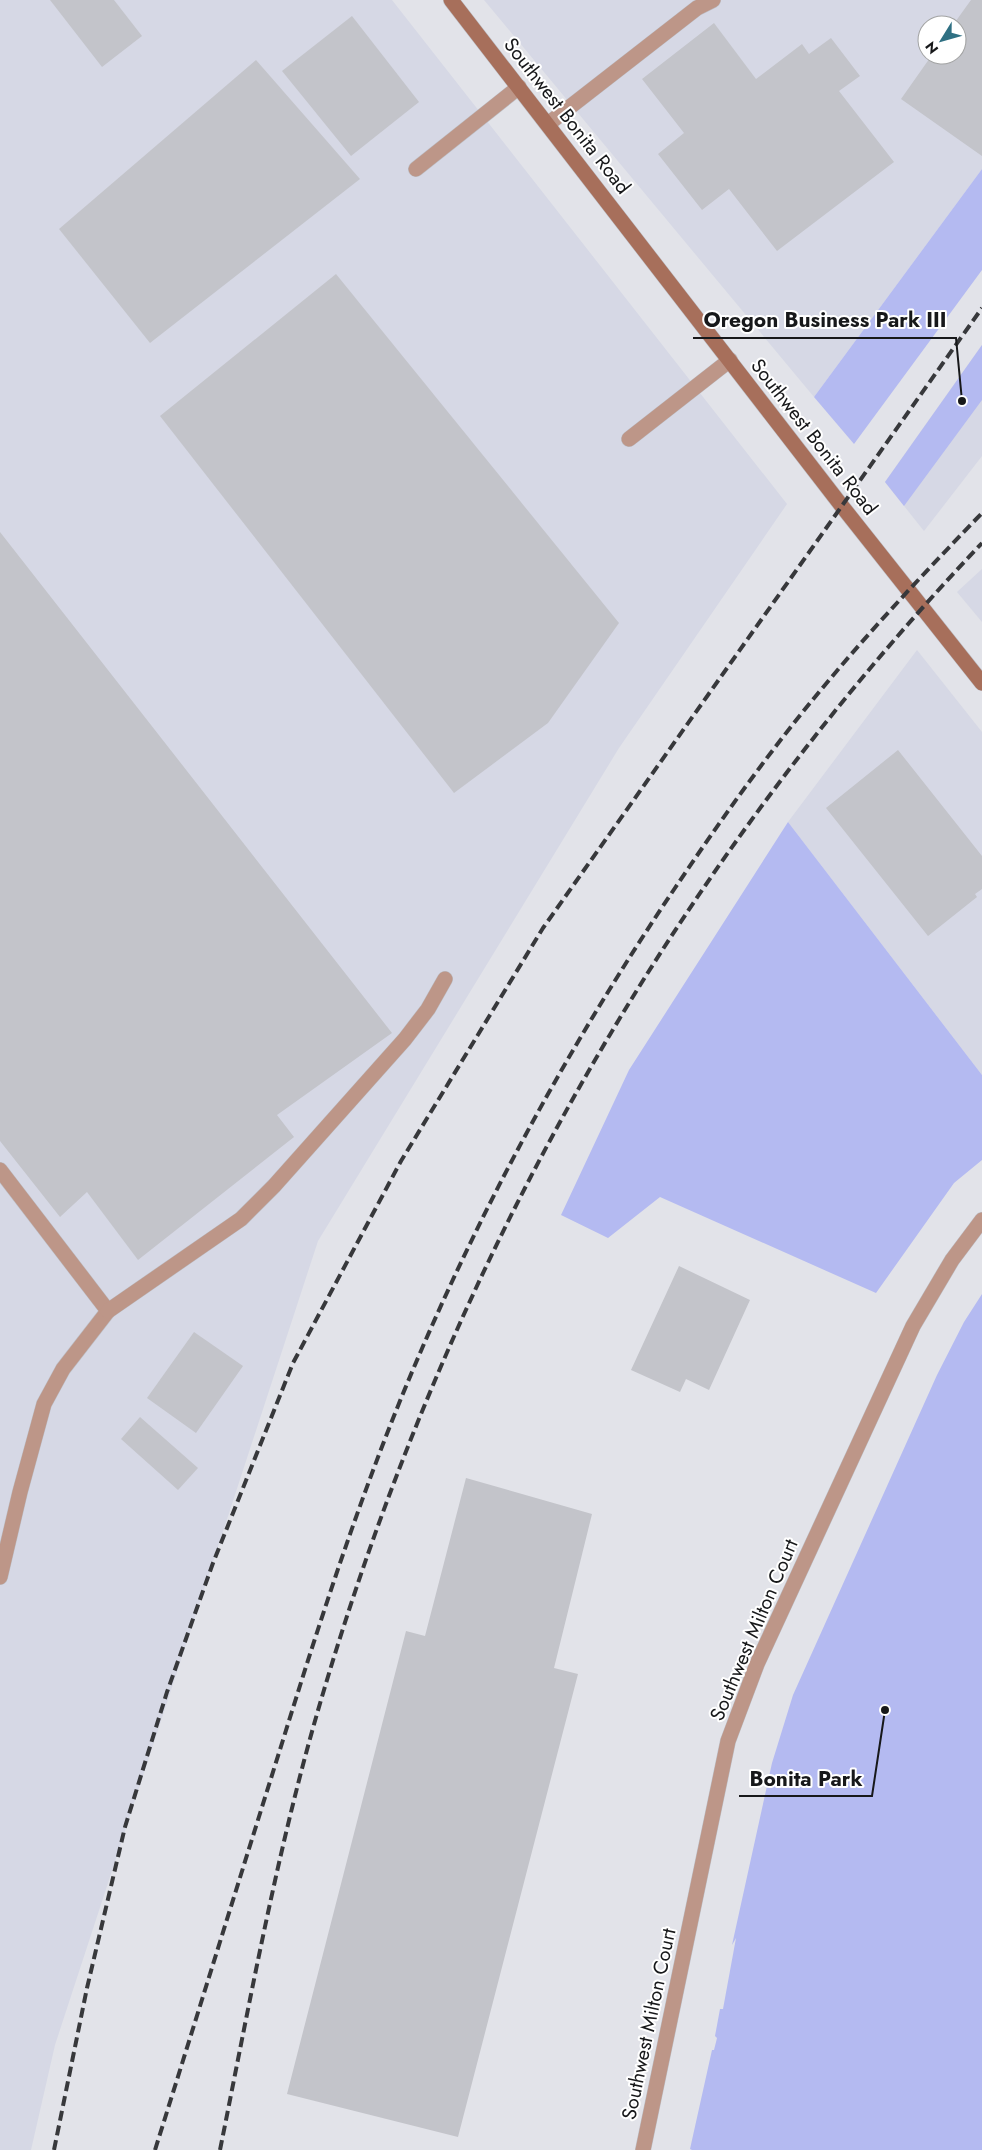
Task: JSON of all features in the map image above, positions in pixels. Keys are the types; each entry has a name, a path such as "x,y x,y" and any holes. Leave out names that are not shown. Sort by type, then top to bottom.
{"main road":[{"name":"Southwest Bonita Road","path":"451,0 841,505 982,683"}],"street":[{"path":"548,124 697,8 713,0"},
{"path":"416,169 519,87"},
{"path":"629,439 730,360"},
{"path":"0,1577 20,1492 44,1404 63,1369 108,1311 241,1219 274,1186 405,1039 428,1009 445,979"},
{"path":"0,1170 108,1311"},
{"name":"Southwest Milton Court","path":"643,2150 728,1741 761,1655 913,1326 952,1260 982,1220"}],"shaded area":[{"path":"0,0 392,0 787,504 619,748 318,1241 55,2045 31,2150 0,2150"},
{"path":"484,0 982,0 982,169 814,397"},
{"path":"982,169 982,270 854,444 814,397"},
{"path":"982,345 982,456 924,531 885,482"},
{"path":"982,345 982,400 904,506 885,482"},
{"path":"982,569 982,622 957,592"},
{"path":"917,650 982,732 982,1075 788,822"},
{"path":"788,822 982,1075 982,1160 954,1183 876,1293 660,1197 608,1238 561,1215 629,1070"},
{"path":"982,1294 982,2150 692,2150 690,2149 712,2050 714,2050 717,2038 715,2036 720,2009 723,2009 736,1938 732,1945 772,1763 793,1695 937,1375 964,1322"}],"building":[{"path":"50,0 114,0 142,36 102,67"},
{"path":"971,0 982,0 982,156 901,99 925,65 967,65 967,15 960,15"},
{"path":"352,16 419,102 351,156 282,71"},
{"path":"714,23 756,79 802,44 809,54 831,38 860,76 839,91 894,162 777,251 729,189 702,210 658,154 684,133 642,79"},
{"path":"256,60 360,179 150,343 59,229"},
{"path":"336,274 619,623 548,723 454,793 160,416"},
{"path":"0,532 392,1033 277,1115 294,1137 138,1260 87,1192 60,1217 0,1141"},
{"path":"898,750 982,856 982,889 975,894 977,897 928,936 826,808"},
{"path":"679,1266 750,1300 709,1390 686,1379 680,1392 631,1370"},
{"path":"194,1332 243,1366 196,1433 147,1398"},
{"path":"140,1417 198,1468 178,1490 121,1439"},
{"path":"466,1478 592,1514 554,1668 578,1674 458,2137 287,2094 406,1631 425,1636"}],"railway":[{"path":"54,2150 87,1988 125,1827 167,1692 213,1563 293,1363 401,1161 543,928 982,308"},
{"path":"155,2150 310,1653 354,1524 385,1438 430,1330 492,1199 525,1135 597,1010 635,948 729,810 785,734 844,663 982,513"},
{"path":"220,2150 279,1861 324,1690 376,1530 437,1375 507,1224 585,1077 672,936 767,799 870,668 982,543"}],"place":[{"name":"Oregon Business Park III","path":"962,401"},
{"name":"Bonita Park","path":"885,1710"}]}
